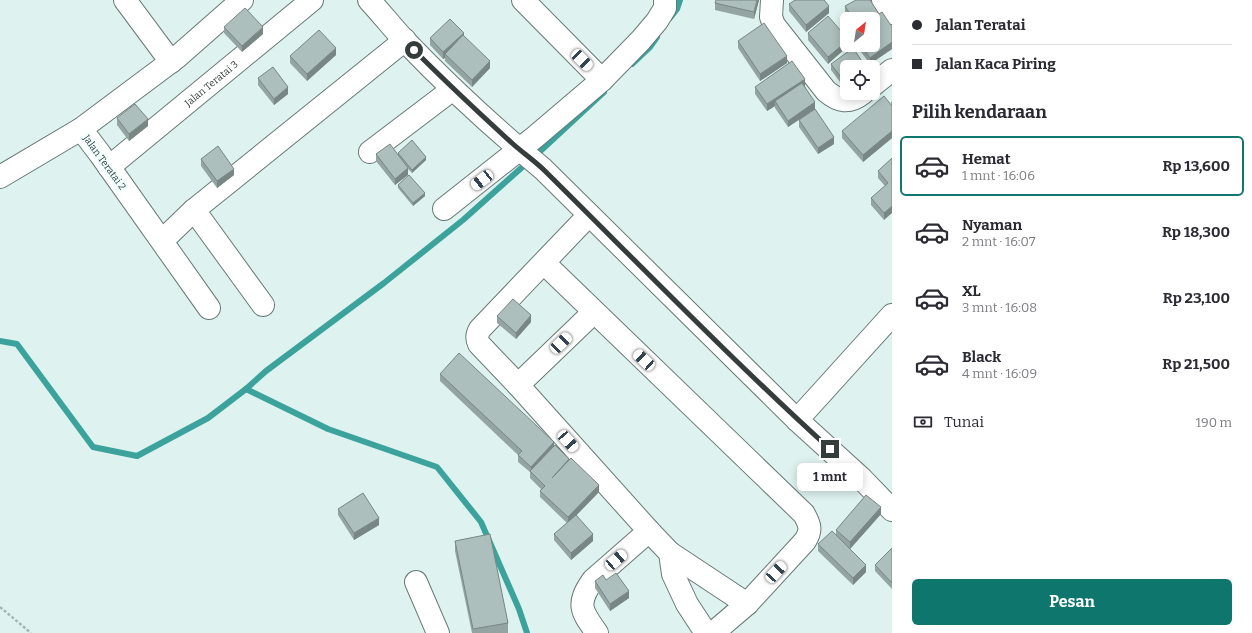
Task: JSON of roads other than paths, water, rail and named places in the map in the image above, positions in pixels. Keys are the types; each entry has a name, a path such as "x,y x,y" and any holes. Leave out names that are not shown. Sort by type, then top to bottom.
{"street":[{"path":"125,0 171,62"},
{"name":"Jalan Teratai 3","path":"109,167 312,0"},
{"path":"369,0 405,40 453,89 523,153 543,169 797,420 862,479 892,510"},
{"path":"523,0 602,80"},
{"path":"444,209 523,153 602,80 641,40 657,21 665,8 665,0"},
{"path":"772,0 771,17 774,25 826,91 841,101 846,100"},
{"path":"883,0 892,13"},
{"name":"Jalan Teratai 2","path":"209,308 81,129 171,62 228,5"},
{"path":"161,239 166,237 194,210 405,40"},
{"path":"880,79 892,70"},
{"path":"370,152 453,89"},
{"path":"0,177 81,129"},
{"path":"194,210 264,305"},
{"path":"589,215 480,329 477,337 479,344 518,384 670,553 747,604"},
{"path":"544,263 804,514 808,522 810,529 809,535 805,541 747,604 713,633"},
{"path":"518,384 594,312"},
{"path":"797,420 890,322"},
{"path":"597,633 583,612 582,602 586,590 594,580 649,531"},
{"path":"670,553 673,574 686,604 706,633"},
{"path":"416,582 438,633"}],"waterway":[{"path":"670,18 677,9 680,0"},
{"path":"632,64 650,47 657,37"},
{"path":"535,156 604,92"},
{"path":"0,341 17,344 93,447 137,456 208,418 246,389 266,371 384,283 463,220 528,162"},
{"path":"246,389 328,429 437,467 481,522 519,609 527,633"}]}
